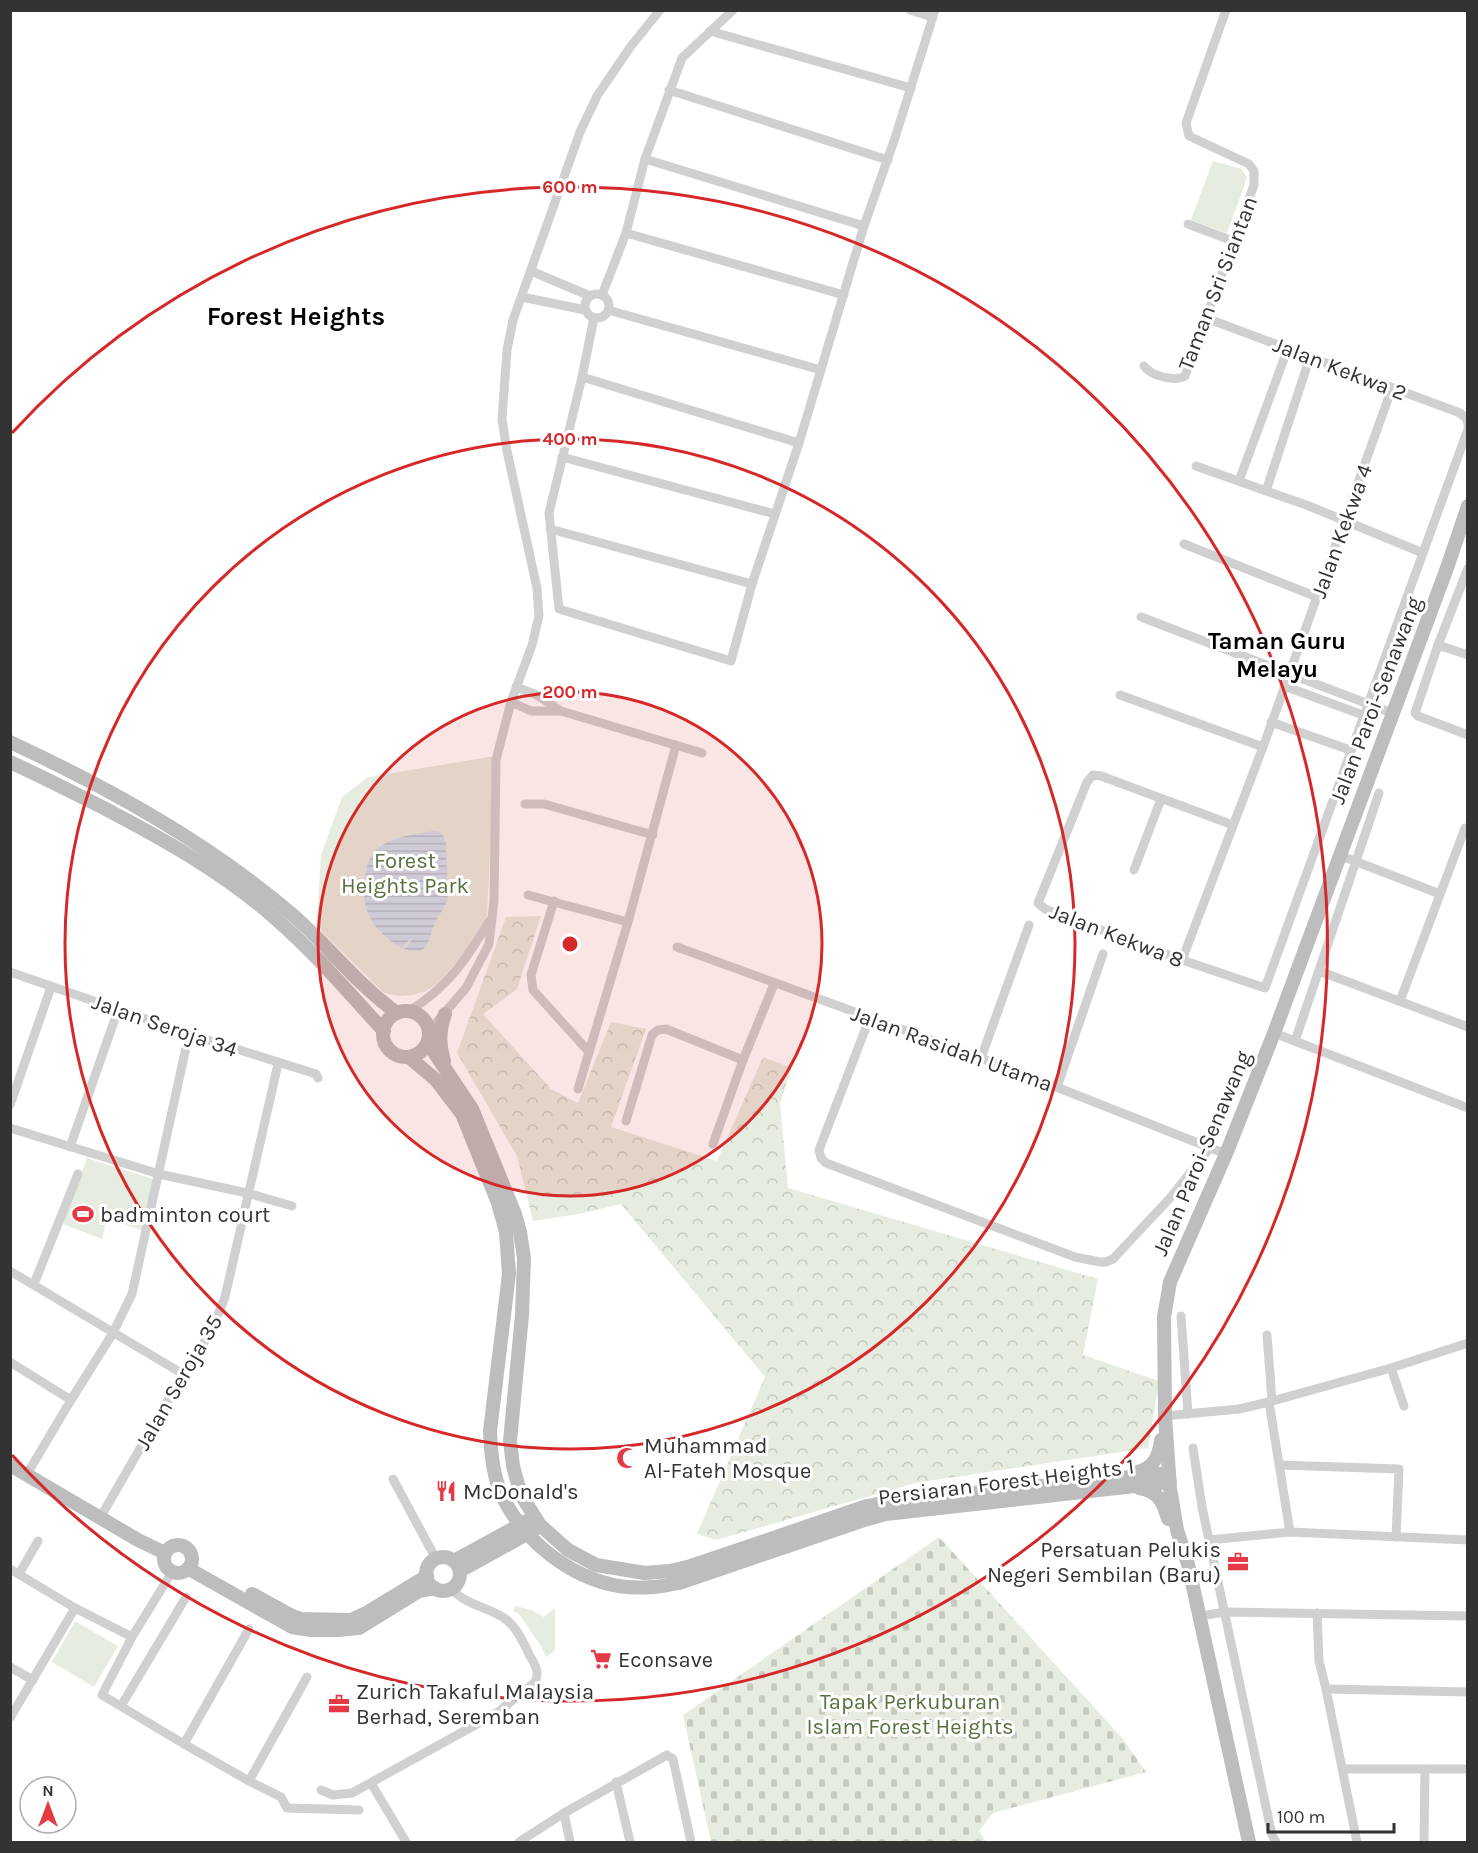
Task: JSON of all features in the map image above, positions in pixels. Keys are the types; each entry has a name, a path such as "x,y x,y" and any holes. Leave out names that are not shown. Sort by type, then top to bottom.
{"street":[{"path":"492,916 468,956 429,1000 388,1020 384,1030 385,1042 392,1052 409,1057 420,1052 428,1037 466,988 489,944 494,901 496,760 511,702 532,645 538,616 537,588 502,418 507,350 513,320 580,132 597,96 631,45 660,10"},
{"path":"602,295 626,233 645,159 682,58 733,10"},
{"path":"594,318 549,513 559,609 731,661 752,584 799,443 864,226 888,160 934,14 910,10"},
{"name":"Taman Sri Siantan","path":"1144,366 1148,370 1179,379 1185,376 1254,186 1254,171 1249,164 1189,136 1186,129 1186,123 1226,10"},
{"path":"710,31 911,88"},
{"path":"669,90 888,160"},
{"path":"645,159 864,226"},
{"path":"1188,224 1233,241"},
{"path":"626,233 844,295"},
{"path":"522,297 585,310 594,318 601,318 608,310 607,300 602,295 590,296 531,271"},
{"path":"585,310 585,302 590,296"},
{"path":"608,310 821,370"},
{"name":"Jalan Kekwa 2","path":"1206,318 1460,413 1467,419 1467,427 1423,553 1265,988"},
{"path":"1239,481 1288,348"},
{"path":"1266,490 1310,357"},
{"path":"582,377 799,443"},
{"name":"Jalan Kekwa 4","path":"1182,960 1263,747 1392,388"},
{"path":"562,457 775,514"},
{"path":"1196,466 1266,490 1423,553"},
{"name":"Jalan Paroi-Senawang","path":"1249,1842 1188,1564 1177,1530 1169,1477 1164,1410 1166,1298 1176,1266 1226,1154 1274,1033 1447,568 1467,506"},
{"path":"550,529 752,584"},
{"path":"1184,544 1317,597"},
{"path":"1447,568 1467,572 1414,713 1467,735"},
{"path":"1141,617 1392,713"},
{"path":"1438,645 1467,655"},
{"path":"1284,686 1363,715"},
{"path":"516,687 537,695 561,711"},
{"path":"1120,695 1263,747"},
{"path":"511,702 531,711 561,711 702,753"},
{"path":"1271,722 1350,750"},
{"path":"10,742 154,817 209,852 295,918 379,1000 403,1012 415,1013 424,1020 428,1037"},
{"path":"578,1089 653,835 676,745"},
{"path":"10,762 52,780 155,834 231,884 276,919 384,1030"},
{"name":"Jalan Kekwa 8","path":"1233,825 1093,775 1087,782 1038,903 1045,909 1265,988"},
{"path":"1295,1041 1379,793"},
{"path":"1134,870 1161,799"},
{"path":"525,804 544,804 653,835"},
{"path":"1400,1001 1466,828"},
{"path":"1339,855 1440,894"},
{"path":"528,895 628,922"},
{"path":"554,901 531,975 531,982 533,990 589,1052"},
{"path":"981,1058 1029,925"},
{"name":"Jalan Rasidah Utama","path":"677,948 981,1058 1226,1154"},
{"path":"1057,1087 1103,954"},
{"path":"1319,971 1467,1027"},
{"name":"Jalan Seroja 34","path":"10,972 278,1064 315,1074 318,1078"},
{"path":"713,1144 743,1060 774,984"},
{"path":"10,1105 51,987"},
{"path":"70,1147 118,1010"},
{"path":"445,1014 440,1028 439,1043 451,1079"},
{"path":"870,1017 819,1150 825,1163 1076,1257 1106,1262 1113,1259 1170,1198 1210,1148"},
{"path":"626,1121 652,1035 658,1030 666,1029 743,1060"},
{"path":"1274,1033 1467,1108"},
{"path":"27,1474 113,1333 132,1294 189,1034"},
{"name":"Persiaran Forest Heights 1","path":"428,1037 451,1079 472,1108 515,1214 520,1232 524,1258 522,1315 510,1441 513,1466 521,1495 537,1521 568,1550 596,1565 645,1573 670,1571 691,1566 867,1506 893,1501 1100,1479 1169,1477"},
{"name":"Persiaran Forest Heights 1","path":"409,1057 436,1080 462,1114 498,1203 506,1232 509,1274 492,1407 491,1451 496,1477 503,1497 524,1529 547,1554 583,1575 621,1586 651,1588 679,1583 886,1514 1124,1487 1169,1477"},
{"name":"Jalan Seroja 35","path":"100,1518 183,1374 211,1332 225,1297 278,1064"},
{"path":"10,1128 159,1174 247,1193 292,1206"},
{"path":"34,1284 78,1174"},
{"path":"10,1270 183,1374"},
{"path":"1181,1316 1188,1414"},
{"path":"1267,1335 1270,1401 1290,1532"},
{"path":"1100,1479 1145,1470 1151,1466 1158,1457 1164,1410 1188,1414 1239,1409 1391,1368 1467,1344"},
{"path":"10,1362 71,1400"},
{"path":"1391,1368 1404,1406"},
{"path":"1193,1448 1202,1507 1272,1834 1276,1842"},
{"path":"10,1465 165,1553"},
{"path":"1279,1465 1399,1469 1396,1537"},
{"path":"393,1479 436,1559"},
{"path":"1124,1487 1151,1491 1163,1502 1176,1546 1188,1564"},
{"path":"457,1566 537,1521"},
{"path":"1209,1540 1290,1532 1467,1540"},
{"path":"38,1541 15,1571 75,1608 132,1637"},
{"path":"184,1545 191,1551 191,1564 181,1573 172,1572 165,1566 165,1553 171,1546 184,1545"},
{"path":"446,1557 457,1566 459,1581 452,1589 440,1591 428,1581 429,1566 436,1559 446,1557"},
{"path":"191,1564 292,1616 312,1620 339,1621 358,1617 427,1576"},
{"path":"191,1564 292,1627 311,1630 359,1628 419,1591 435,1588"},
{"path":"172,1572 132,1637 102,1695 184,1744 281,1797 287,1808 359,1810"},
{"path":"321,1790 333,1795 352,1793 497,1713 531,1686 537,1678 537,1669 513,1625 504,1617 459,1596 452,1589"},
{"path":"121,1706 186,1597"},
{"path":"10,1718 75,1608"},
{"path":"1199,1616 1226,1612 1467,1616"},
{"path":"1317,1613 1318,1661 1326,1689 1357,1842"},
{"path":"184,1744 249,1629"},
{"path":"10,1667 33,1680"},
{"path":"249,1781 307,1677"},
{"path":"1326,1689 1467,1692"},
{"path":"519,1842 664,1755 671,1757 691,1842"},
{"path":"1343,1768 1467,1769"},
{"path":"1424,1842 1425,1769"},
{"path":"616,1782 630,1842"},
{"path":"371,1783 406,1842"},
{"path":"564,1813 570,1842"}],"green space":[{"path":"1213,161 1242,169 1247,178 1227,233 1191,220"},
{"name":"Forest Heights Park","path":"495,756 487,915 465,953 438,983 414,995 399,996 384,993 322,932 317,918 321,855 342,797 368,777"},
{"path":"541,916 517,989 483,1014 551,1089 578,1103 611,1022 646,1029 611,1127 717,1161 763,1057 792,1068 780,1103 788,1188 1098,1279 1083,1355 1159,1381 1148,1448 915,1483 716,1540 697,1534 765,1377 621,1204 579,1214 533,1221 517,1156 457,1053 506,917"},
{"path":"87,1158 156,1180 144,1231 107,1218 102,1239 63,1224"},
{"name":"Tapak Perkuburan Islam Forest Heights","path":"939,1537 1123,1739 1146,1772 993,1813 979,1831 986,1842 711,1842 683,1715"},
{"path":"516,1606 544,1617 555,1608 555,1650 546,1657 519,1614 513,1611"},
{"path":"75,1621 118,1646 94,1687 52,1662"}],"water":[{"path":"433,831 442,834 446,843 448,896 427,945 424,949 413,951 404,949 412,940 410,939 402,948 382,934 369,916 364,895 366,871 372,855 381,846 403,837"}],"place":[{"name":"badminton court","path":"83,1214"},
{"name":"Muhammad Al-Fateh Mosque","path":"627,1458"},
{"name":"McDonald's","path":"446,1491"},
{"name":"Persatuan Pelukis Negeri Sembilan (Baru)","path":"1238,1562"},
{"name":"Econsave","path":"601,1659"},
{"name":"Zurich Takaful Malaysia Berhad, Seremban","path":"339,1704"}],"district":[{"name":"Forest Heights","path":"296,316"},
{"name":"Taman Guru Melayu","path":"1277,655"}]}
